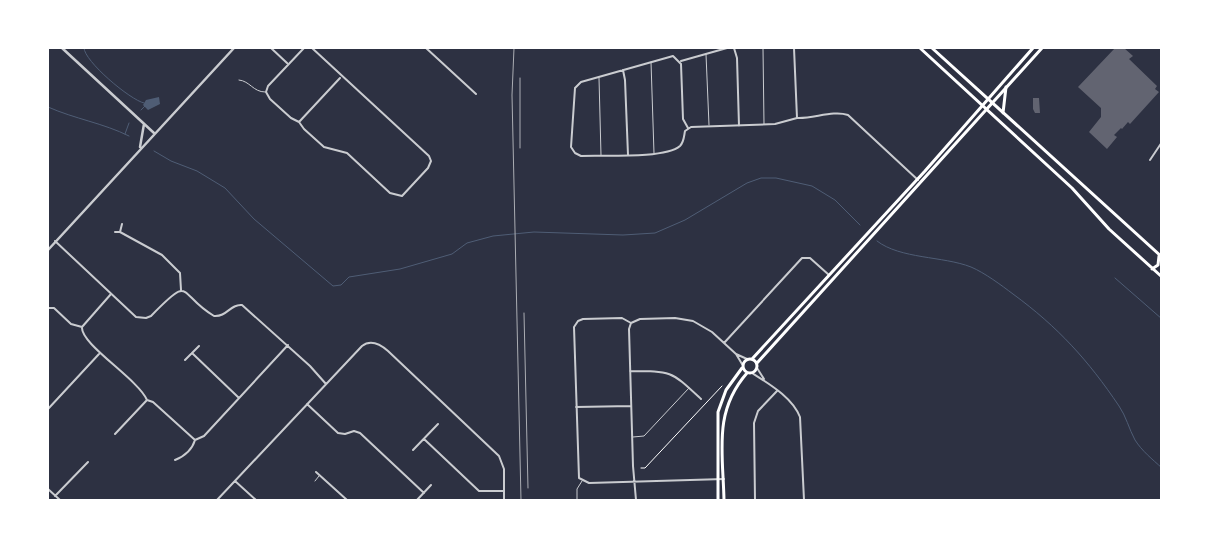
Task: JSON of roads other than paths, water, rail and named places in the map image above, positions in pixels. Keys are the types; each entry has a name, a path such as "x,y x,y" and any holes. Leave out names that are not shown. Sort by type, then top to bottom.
{"main road":[{"path":"920,48 1072,188 1109,229 1162,278"},
{"path":"932,48 1160,256 1158,263 1152,269"},
{"path":"752,359 917,179 1033,48"},
{"path":"747,373 752,373 757,368 757,364 1042,48"},
{"path":"1003,113 1006,87"},
{"path":"718,500 718,412 726,390 747,359 752,359 757,364"},
{"path":"742,366 747,373"},
{"path":"724,500 725,410 732,392 747,373"}],"street":[{"path":"62,48 154,133"},
{"path":"48,250 234,48"},
{"path":"271,48 288,64"},
{"path":"304,48 268,86 266,92 270,99 291,118 299,122 304,129 322,144 349,155 396,196 404,194 428,168 431,161 427,154 349,81 341,77 312,48"},
{"path":"426,48 476,94"},
{"path":"680,62 727,48"},
{"path":"734,48 737,58 739,126"},
{"path":"794,48 797,118"},
{"path":"680,62 671,56 579,83 575,88 571,147 578,156 654,154 678,147 688,128"},
{"path":"680,62 683,118 688,128"},
{"path":"623,70 626,80 628,155"},
{"path":"299,122 341,77"},
{"path":"688,128 786,123 797,118 808,119 842,113 848,115 922,183"},
{"path":"140,148 144,124"},
{"path":"1150,160 1162,142"},
{"path":"120,232 122,224"},
{"path":"114,232 120,232 158,253 180,273 181,290"},
{"path":"55,241 136,317 142,319 151,316 174,292 181,290 189,294 214,316 224,315 233,306 242,304 288,345 326,384"},
{"path":"724,343 801,259 810,258 829,275"},
{"path":"111,294 82,327 83,334 99,354 109,359 137,386 147,400 154,402 195,440"},
{"path":"48,308 54,308 71,324 82,327"},
{"path":"631,323 622,318 583,319 576,322 574,331 578,473 582,481 589,483 724,479"},
{"path":"636,500 630,371 629,329 631,323 640,319 688,320 705,326 736,354 747,359"},
{"path":"217,500 363,345 375,343 388,351 425,385 502,461 504,500"},
{"path":"175,460 183,457 190,450 195,440 204,436 288,345"},
{"path":"185,360 199,346"},
{"path":"192,353 239,398"},
{"path":"48,409 99,354"},
{"path":"736,354 742,366"},
{"path":"757,368 764,379 796,408 802,421 804,500"},
{"path":"630,371 666,372 676,377 701,400"},
{"path":"752,373 764,379"},
{"path":"755,500 754,423 758,411 777,391"},
{"path":"115,434 147,400"},
{"path":"307,404 338,433 345,434 354,431 360,433 424,493"},
{"path":"576,407 631,406"},
{"path":"413,450 438,424"},
{"path":"424,439 479,491 504,491"},
{"path":"55,496 88,462"},
{"path":"316,472 346,500"},
{"path":"235,481 256,500"},
{"path":"417,500 431,485"},
{"path":"48,489 60,500"}],"lane":[{"path":"763,48 764,125"},
{"path":"706,54 709,127"},
{"path":"651,62 654,154"},
{"path":"599,77 601,155"},
{"path":"239,80 244,80 256,91 266,92"},
{"path":"632,437 644,436 689,388"},
{"path":"315,481 320,476"},
{"path":"577,500 577,489 582,481"}],"water":[{"path":"159,97 160,104 148,110 143,105 146,100"}],"waterway":[{"path":"84,48 91,62 99,70 119,88 144,103"},
{"path":"141,110 145,106"},
{"path":"48,107 129,136"},
{"path":"125,134 129,123"},
{"path":"154,151 171,161 197,171 225,188 254,219 333,286 341,285 349,277 400,269 452,254 467,243 493,236 534,232 623,235 655,233 685,220 747,183 761,178 776,178 812,186 835,200 860,225"},
{"path":"877,241 897,251 960,263 971,267 993,279 1029,306 1084,359 1119,406 1138,444 1162,468"},
{"path":"1115,278 1162,319"}],"railway":[{"path":"514,48 512,95 521,500"},
{"path":"520,78 520,148"},
{"path":"524,313 528,488"}]}
